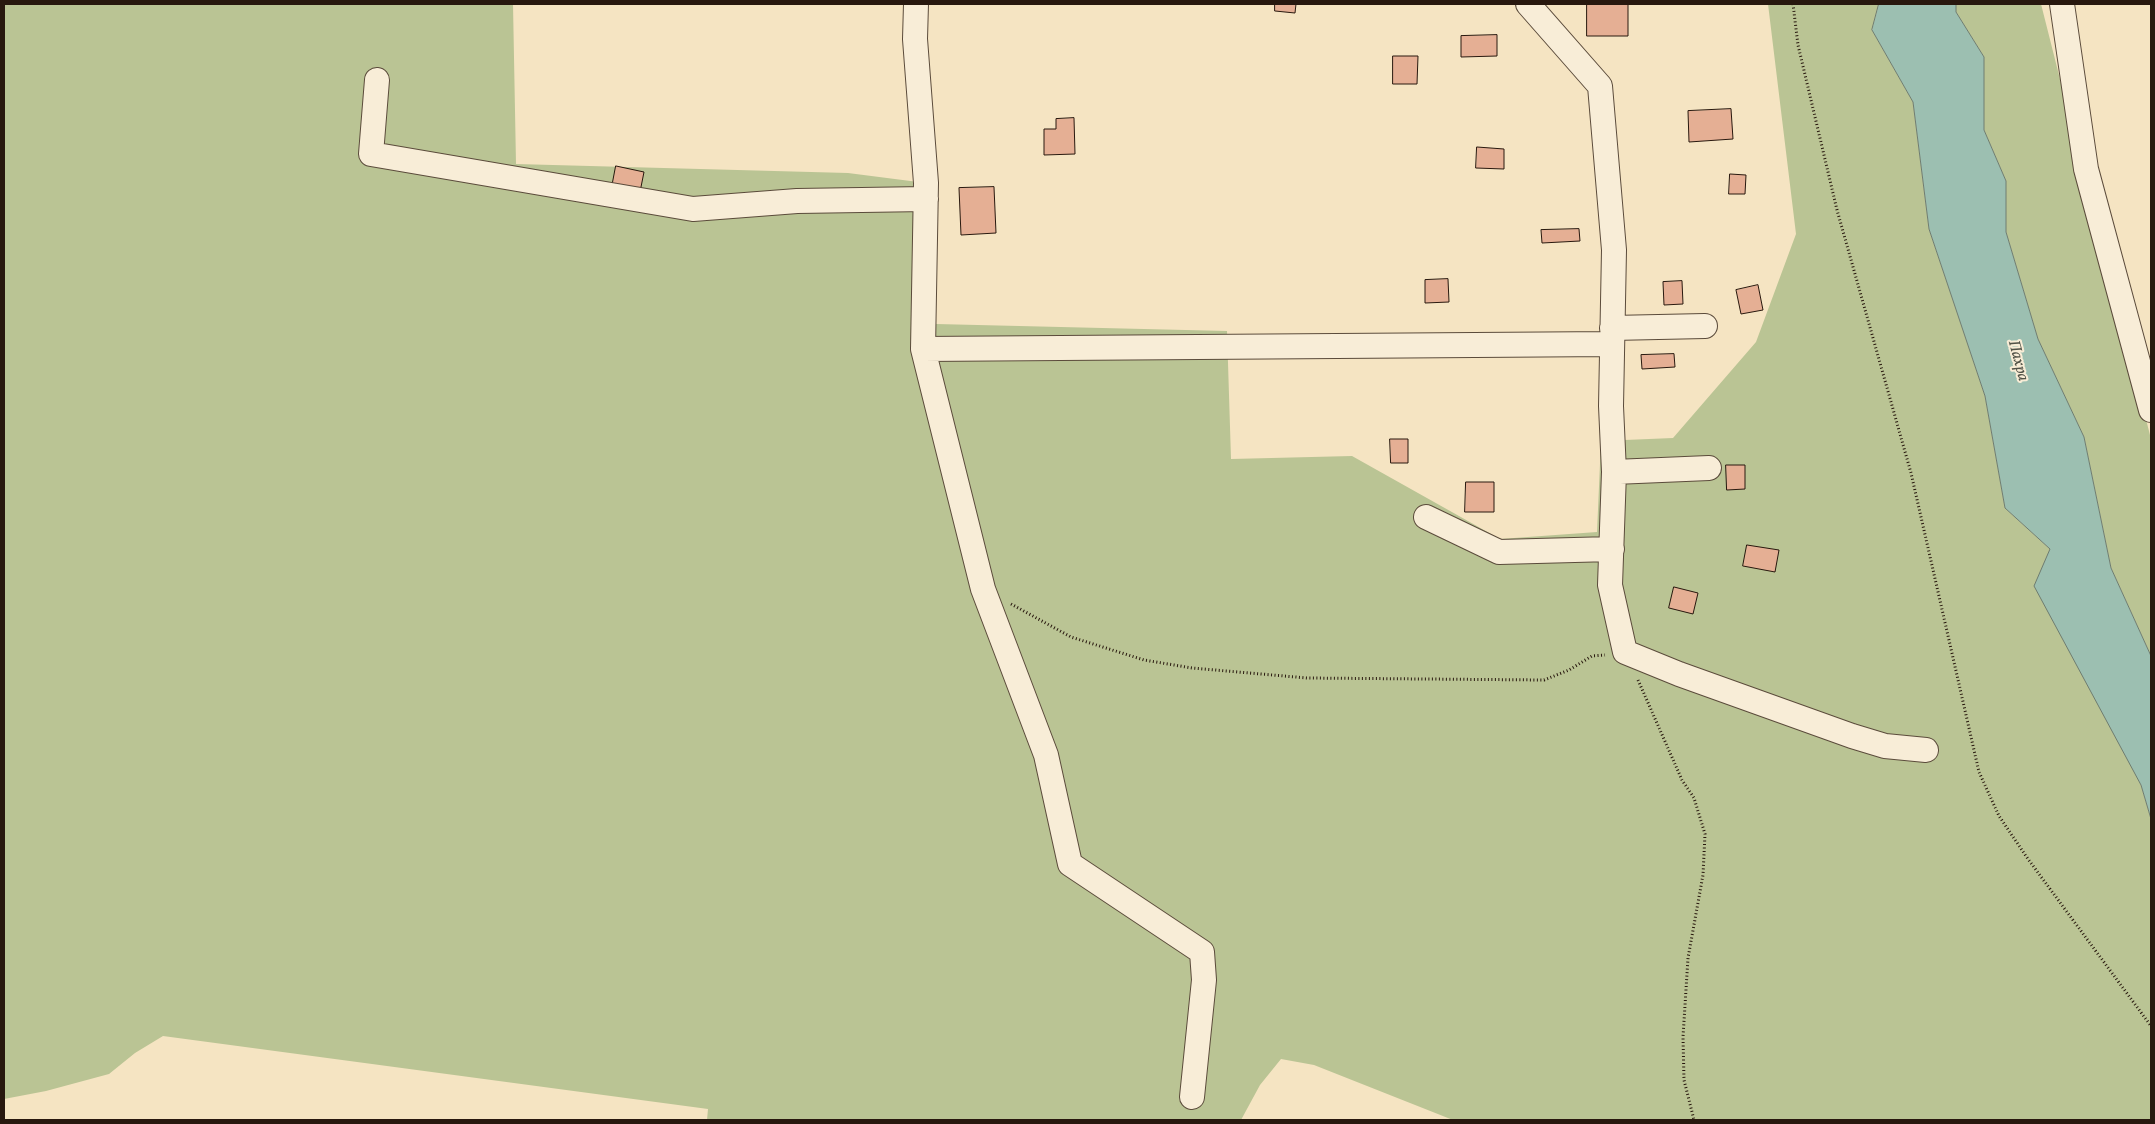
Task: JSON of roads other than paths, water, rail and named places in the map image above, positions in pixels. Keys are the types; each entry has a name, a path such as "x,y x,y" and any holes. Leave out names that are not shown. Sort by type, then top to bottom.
{"street":[{"path":"916,4 916,39 926,199 923,349 983,589 1046,755 1070,864 1202,952 1204,980 1192,1097"},
{"path":"1528,4 1600,86 1614,250 1611,406 1614,472 1610,585 1625,652 1679,674 1885,746 1926,750"},
{"path":"2062,4 2086,169 2147,380 2151,410"},
{"path":"377,80 371,154 693,209 797,201 926,199"},
{"path":"923,349 1612,336 1704,326"},
{"path":"1614,472 1709,468"},
{"path":"1426,517 1499,552 1612,549"}],"water":[{"name":"Пахра","path":"1879,4 1956,4 1956,12 1984,57 1984,130 2006,181 2006,232 2038,339 2084,437 2111,568 2151,656 2151,819 2141,785 2034,586 2050,549 2005,508 1985,396 1929,229 1913,102 1872,30"}]}
